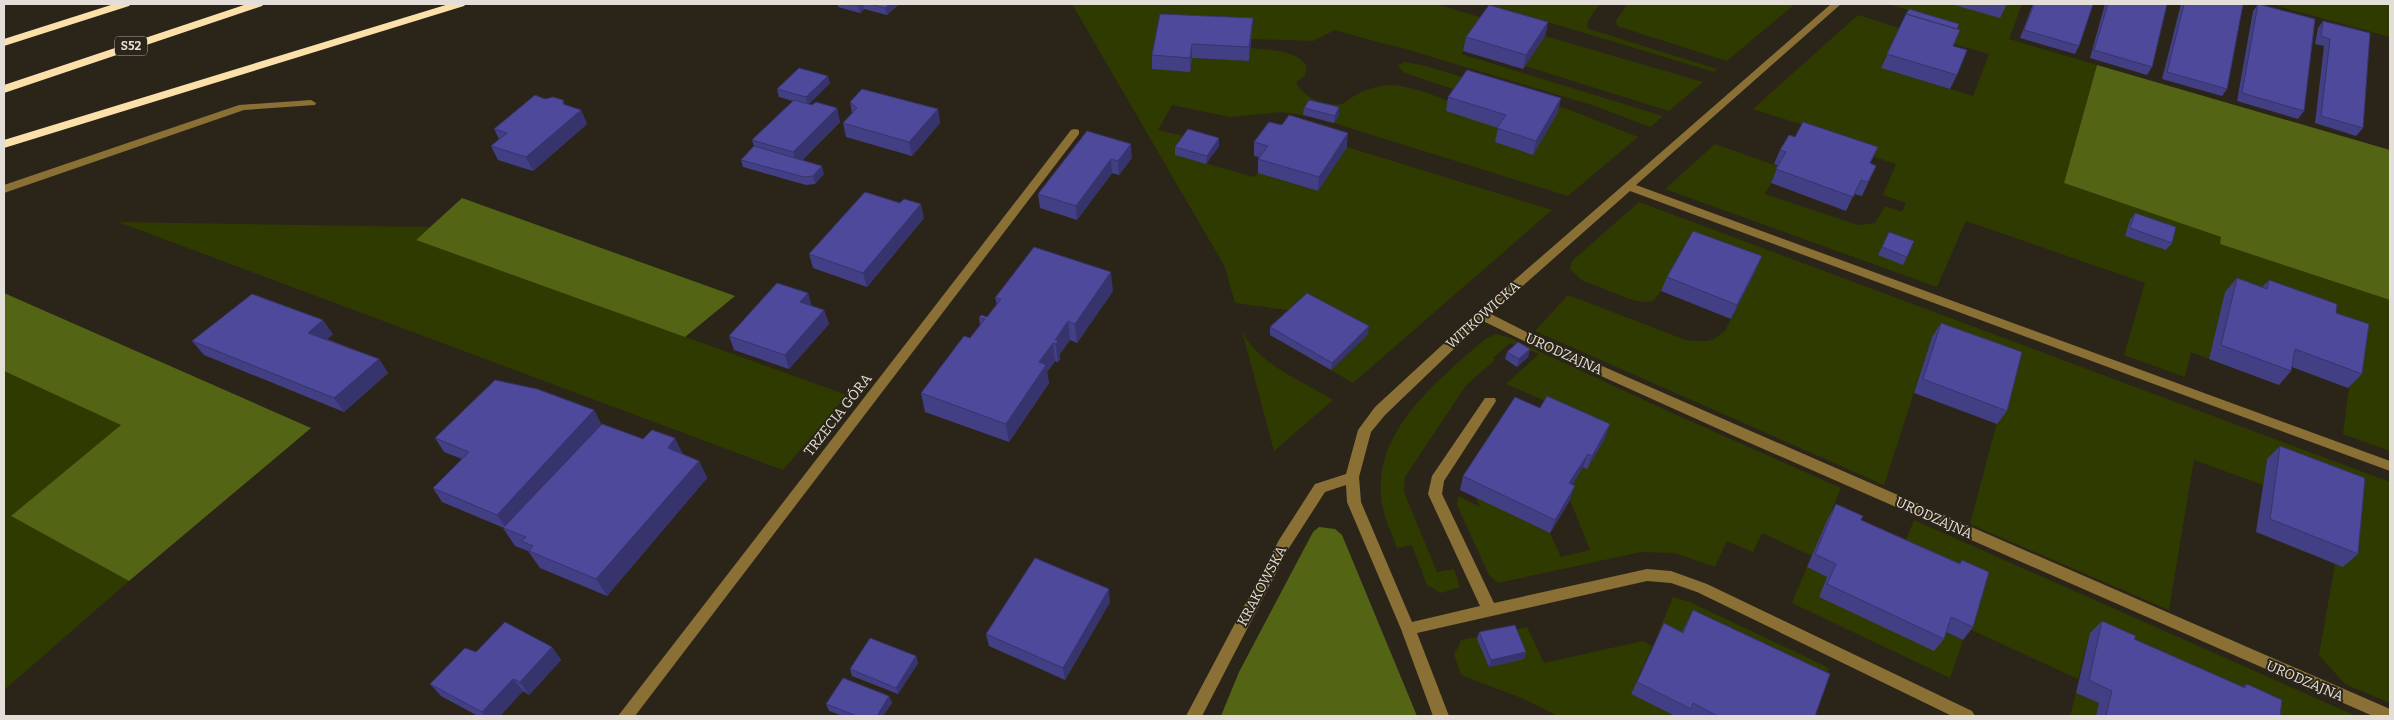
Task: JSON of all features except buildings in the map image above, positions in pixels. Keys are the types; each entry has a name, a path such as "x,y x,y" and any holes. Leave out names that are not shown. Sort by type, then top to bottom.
{"highway":[{"path":"4,43 125,4"},
{"name":"S52","path":"4,89 258,4"},
{"path":"4,144 460,4"}],"street":[{"name":"WITKOWICKA","path":"1440,716 1408,629 1354,502 1352,477 1366,430 1380,411 1482,315 1836,4"},
{"path":"4,189 243,107 311,103"},
{"name":"TRZECIA GÓRA","path":"626,716 1075,132"},
{"path":"1628,186 2390,466"},
{"name":"URODZAJNA","path":"1482,315 1534,341 1748,436 2390,716"},
{"path":"1490,401 1437,480 1435,494 1490,611"},
{"name":"KRAKOWSKA","path":"1194,716 1284,544 1320,488 1352,477"},
{"path":"1408,629 1647,575 1671,576 1702,588 1967,716"}],"green space":[{"path":"1072,4 1436,4 1486,19 1461,54 1663,116 1650,127 1595,106 1402,48 1335,30 1313,41 1251,39 1161,27 1190,72 1192,58 1249,61 1250,48 1281,51 1296,56 1307,66 1305,76 1296,82 1303,92 1315,100 1335,105 1345,103 1352,97 1376,87 1390,85 1407,87 1440,97 1468,110 1507,134 1532,155 1459,91 1411,75 1402,71 1398,65 1405,62 1426,66 1570,110 1638,137 1568,196 1334,123 1338,115 1309,107 1303,115 1281,112 1230,117 1172,105 1158,130 1188,137 1176,155 1254,177 1258,173 1318,191 1347,147 1552,210 1353,383 1331,370 1367,334 1295,311 1235,303 1225,267"},
{"path":"1488,4 1599,5 1588,21 1587,27 1589,29 1717,69 1714,72"},
{"path":"1627,4 1795,4 1727,61 1617,26 1616,21"},
{"path":"1888,4 2022,4 2009,39 2097,65 2064,183 2222,237 2220,244 2390,300 2390,451 2343,434 2351,373 2225,293 2209,359 2191,352 2185,377 2124,355 2145,283 1966,221 1937,287 1665,189 1715,144 1780,167 1765,194 1858,225 1875,223 1885,206 1902,212 1906,203 1883,195 1896,164 1799,132 1803,125 1753,109 1858,15 1899,28 1881,68 1973,96 1989,54 1950,43 1908,10"},
{"path":"2270,4 2390,4 2390,37"},
{"path":"1545,36 1703,82 1669,111 1525,66"},
{"path":"2097,65 2390,150 2390,300 2220,244 2221,237 2064,183"},
{"path":"462,198 735,296 685,337 416,240"},
{"path":"1639,202 2390,482 2390,703 2345,684 2319,655 2335,564 2343,566 2267,459 2263,485 2194,460 2169,610 1970,524 2012,366 1932,337 1884,485 1535,331 1568,295 1683,339 1707,341 1714,339 1725,331 1755,270 1661,291 1654,300 1648,302 1635,301 1581,280 1570,269 1572,261"},
{"path":"118,222 430,227 416,240 847,395 783,470"},
{"path":"4,293 311,428 129,581 11,516 121,425 4,371"},
{"path":"1242,331 1258,353 1269,362 1333,400 1274,451"},
{"path":"1496,334 1508,337 1841,488 1812,556 1762,533 1753,552 1727,541 1715,567 1675,553 1641,552 1498,583 1489,575 1457,505 1458,496 1480,507 1476,497 1550,533 1561,557 1590,550 1570,500 1565,497 1564,409 1506,384 1539,354 1510,343 1493,358 1495,360 1467,384 1405,477 1404,492 1437,572 1454,569 1460,587 1441,593 1427,585 1412,545 1397,548 1382,503 1382,471 1389,448 1400,427 1414,407 1449,371 1485,339"},
{"path":"4,371 122,425 11,516 129,581 4,690"},
{"path":"1914,520 2356,716 2266,716 2090,634 2078,679 1965,627 1900,555"},
{"path":"1319,527 1335,529 1342,535 1417,716 1221,716 1239,672 1313,532"},
{"path":"1807,567 1827,577 1819,597 1941,630 1963,640 1950,678 1792,603"},
{"path":"1673,597 1690,602 1829,668 1821,687 1677,645 1657,636"},
{"path":"1527,627 1544,663 1643,641 1652,646 1631,694 1675,716 1558,716 1524,699 1461,675 1454,654 1461,642 1460,640 1477,637 1477,639"},
{"path":"2076,693 2099,703 2096,716 2070,716"}]}
